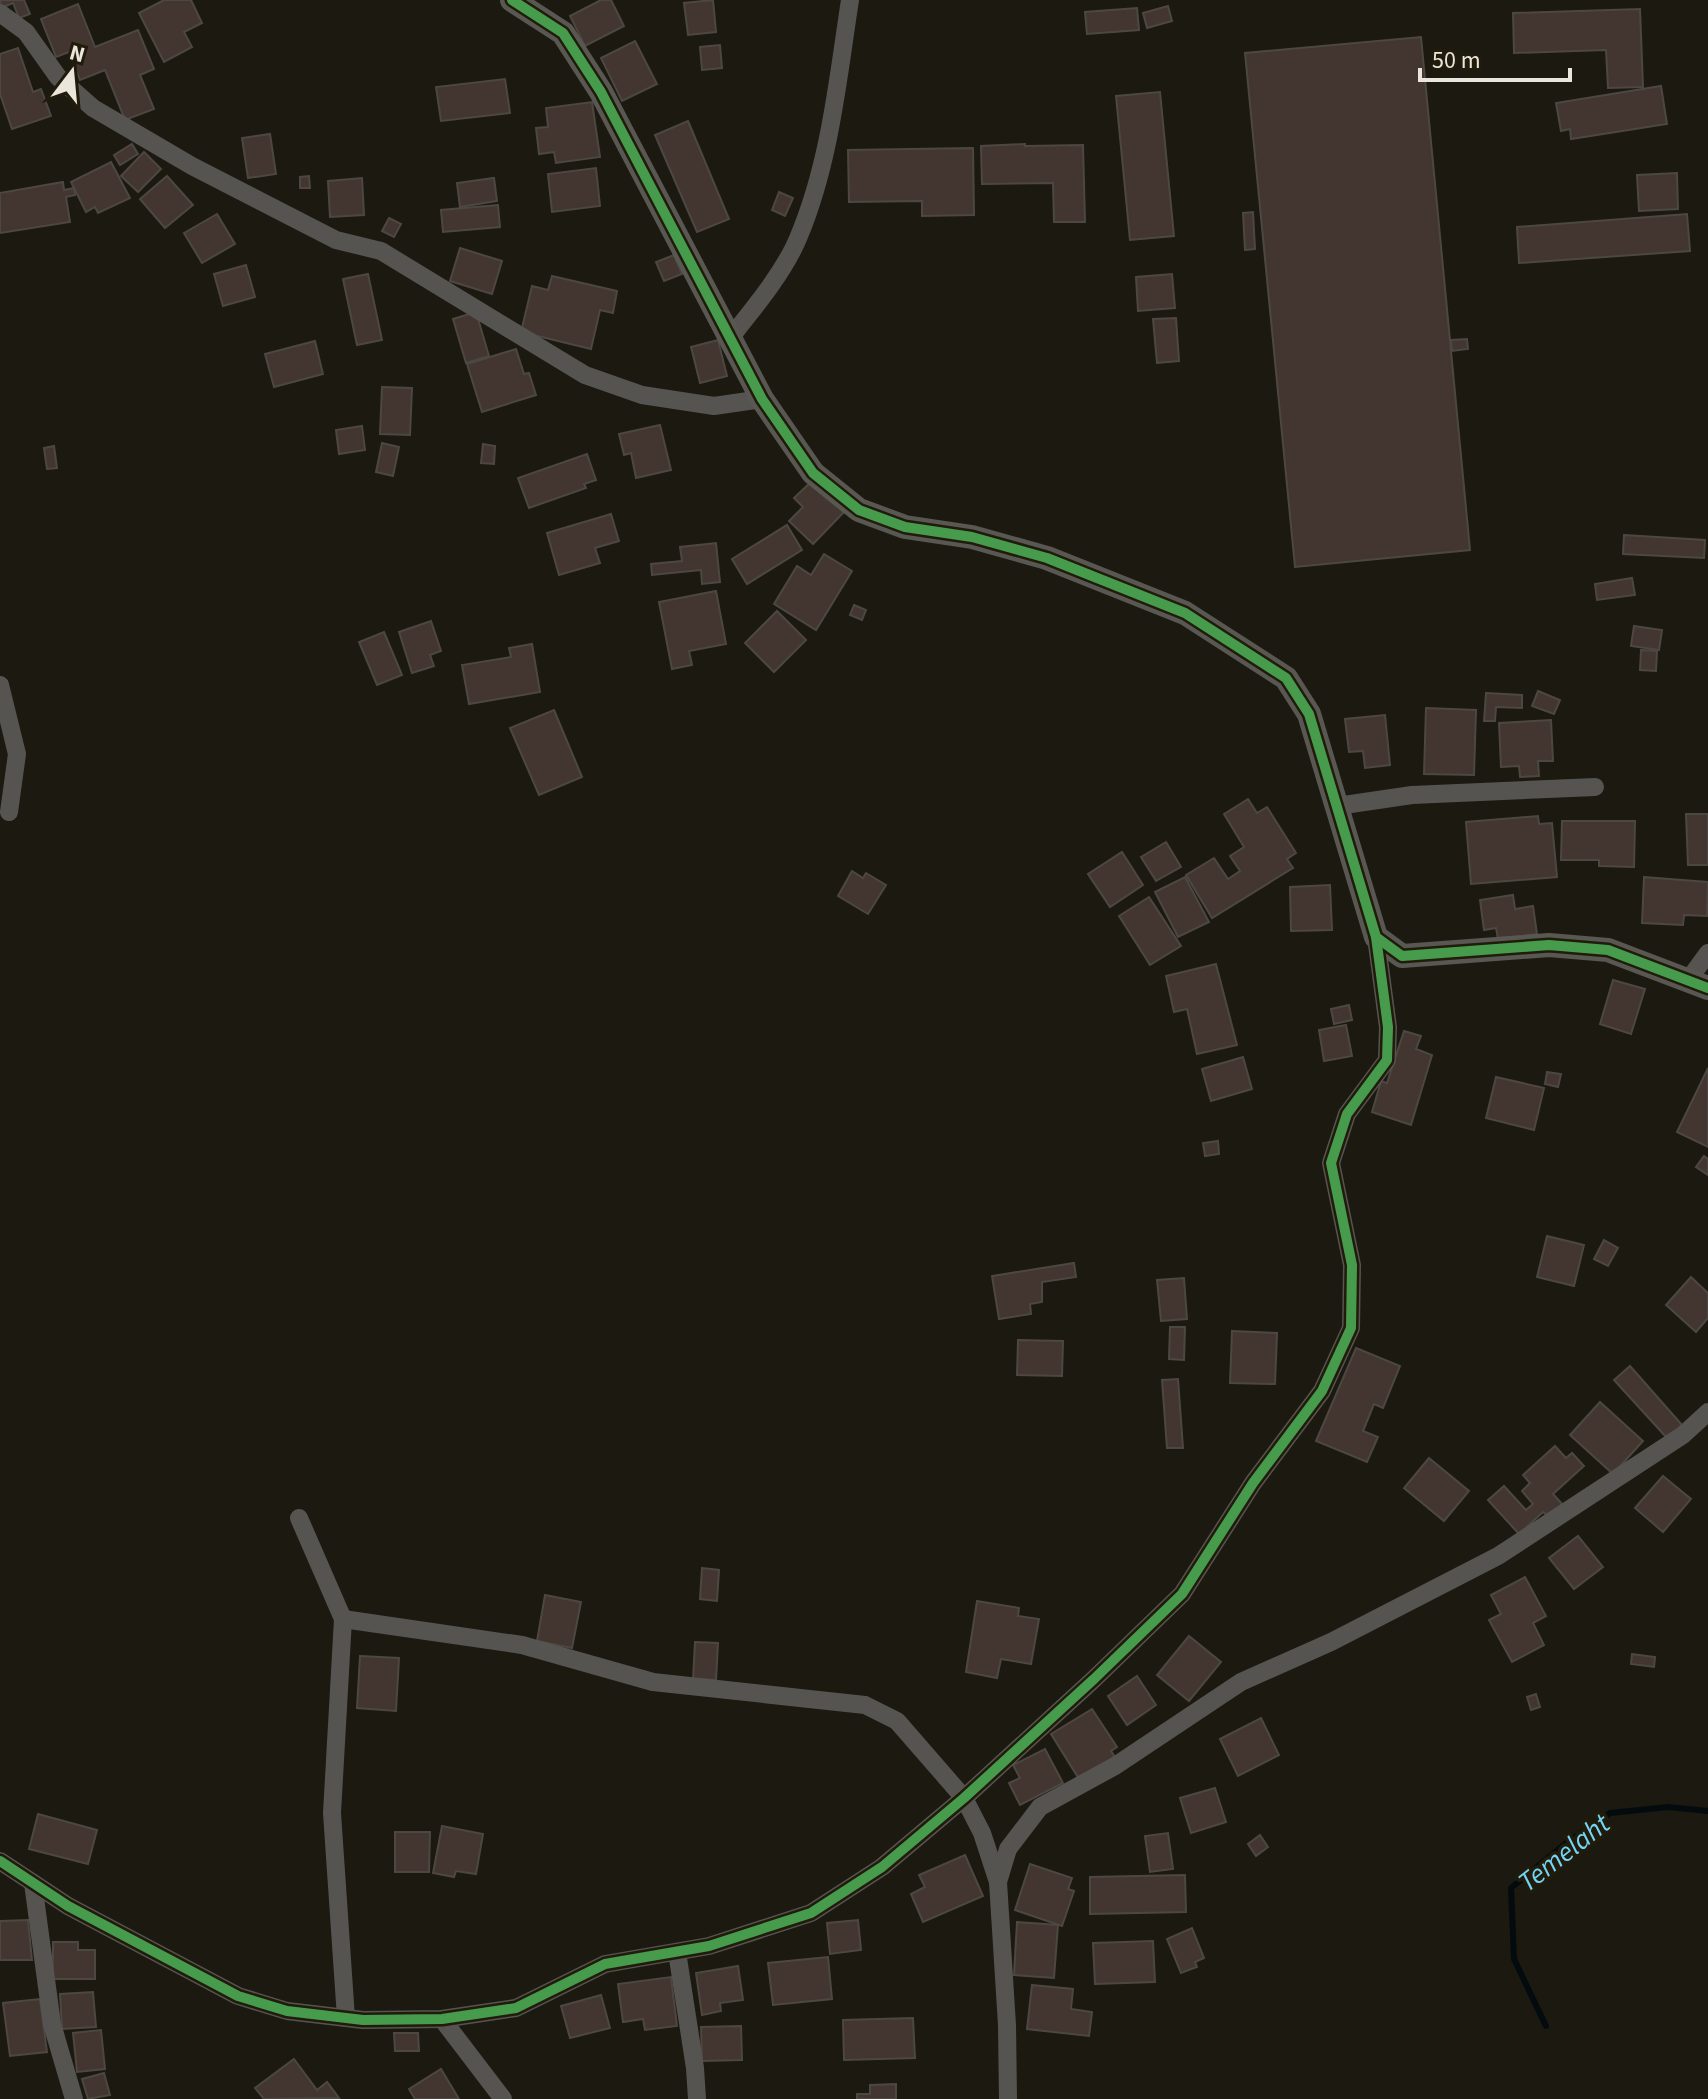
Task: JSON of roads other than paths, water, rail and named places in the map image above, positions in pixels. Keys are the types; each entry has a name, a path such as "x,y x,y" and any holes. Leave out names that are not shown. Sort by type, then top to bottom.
{"street":[{"path":"0,1861 68,1906 238,1996 287,2011 363,2020 442,2019 516,2008 605,1964 709,1946 811,1913 882,1867 964,1798 1182,1594 1253,1483 1322,1391 1351,1328 1352,1265 1331,1163 1347,1114 1387,1060 1388,1027 1376,937 1309,714 1286,678 1185,613 1047,558 972,537 905,527 859,510 813,473 762,399 601,92 563,33 512,0"},
{"path":"730,338 763,296 799,238 824,152 850,0"},
{"path":"0,12 26,32 58,77 93,108 192,166 336,240 381,251 585,375 642,395 714,406 762,399"},
{"path":"0,685 17,754 9,812"},
{"path":"1337,806 1412,795 1595,787"},
{"path":"1376,937 1402,956 1549,945 1608,950 1699,983 1708,953"},
{"path":"998,1882 1008,1849 1040,1807 1115,1766 1241,1682 1331,1642 1498,1556 1683,1435 1708,1412"},
{"path":"299,1518 343,1619 332,1813 346,2018"},
{"path":"343,1619 522,1645 653,1682 865,1705 897,1721 964,1798 982,1833 998,1882 1007,2025 1008,2099"},
{"path":"33,1883 52,2024 74,2099"},
{"path":"677,1952 697,2099"},
{"path":"442,2019 503,2099"}],"waterway":[{"name":"Temelaht","path":"1546,2026 1514,1959 1511,1888 1565,1844 1610,1813 1668,1807 1708,1811"}]}
